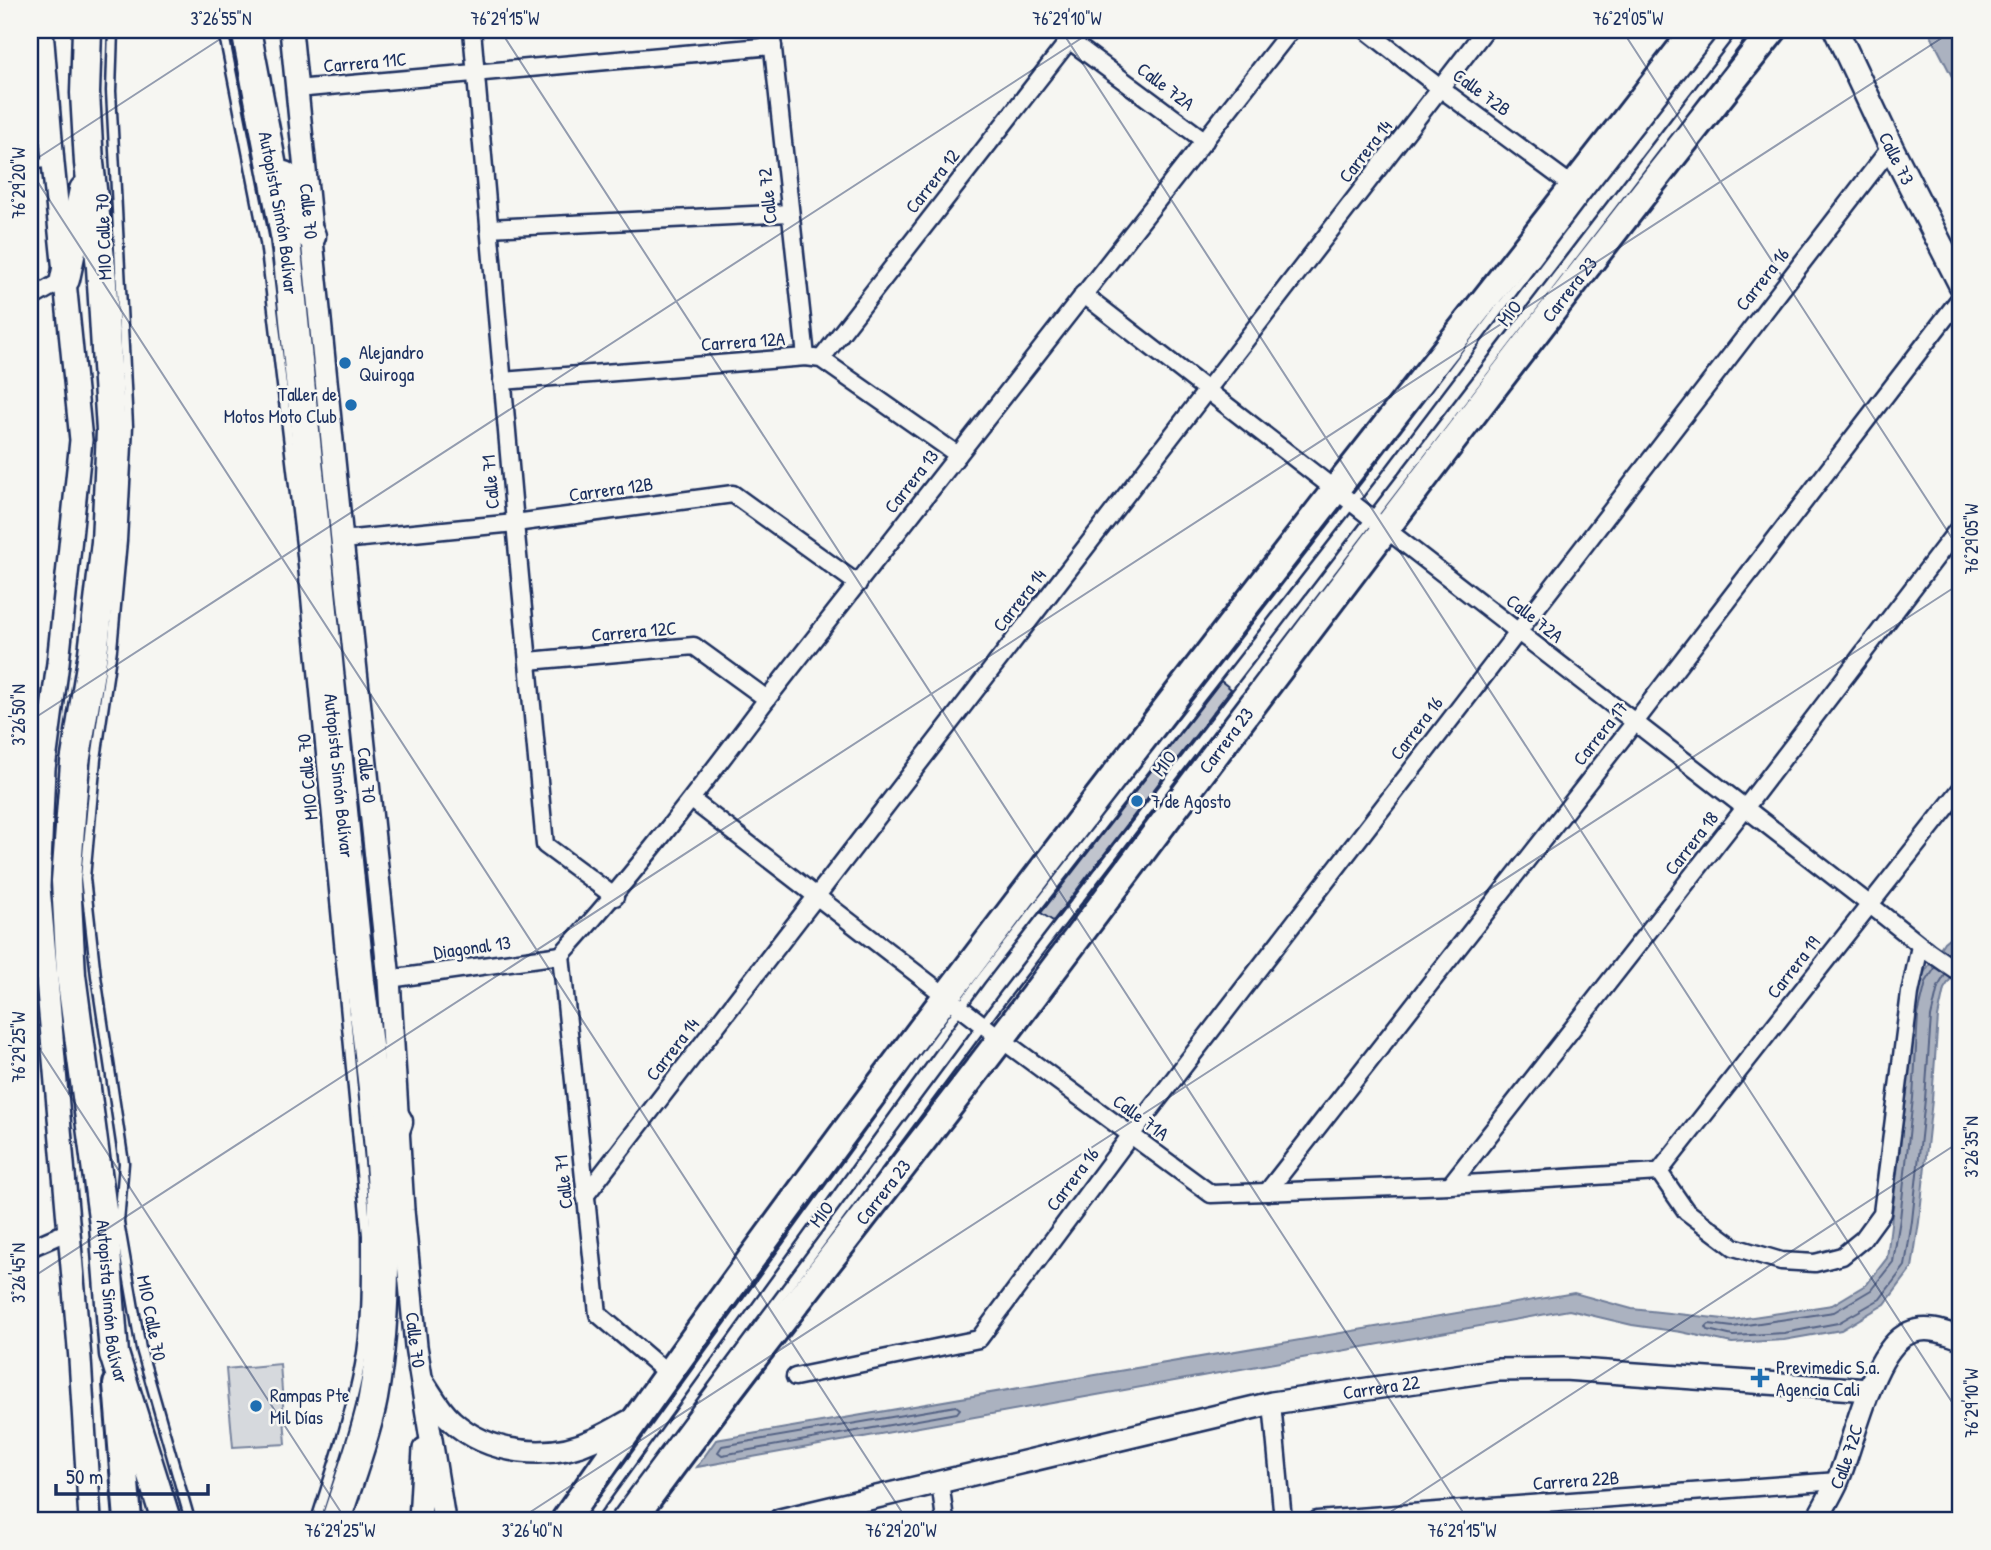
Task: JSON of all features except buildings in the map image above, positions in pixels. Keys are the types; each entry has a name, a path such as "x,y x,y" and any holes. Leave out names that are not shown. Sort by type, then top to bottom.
{"highway":[{"name":"Autopista Simón Bolívar","path":"87,30 85,93 89,163 100,267 111,431 106,542 93,653 75,763 66,881 71,975 104,1225 114,1354 153,1439 166,1520"},
{"name":"Autopista Simón Bolívar","path":"246,30 286,240 360,981 373,1079 384,1233 384,1296 370,1361 372,1402 337,1520"},
{"path":"264,128 311,236"},
{"path":"65,279 89,163"},
{"path":"373,1079 398,1122 379,1175"}],"main road":[{"path":"565,1520 667,1373 1343,496 1695,30"},
{"name":"Carrera 23","path":"632,1520 992,1032 1379,524 1773,30"},
{"name":"Calle 73","path":"1836,30 1891,147 1961,285"},
{"path":"1850,30 1851,59"},
{"path":"114,1354 128,1520"}],"street":[{"path":"42,30 52,163 81,440 44,769 39,887 80,1359 90,1520"},
{"name":"Calle 70","path":"291,30 389,979 403,1210 419,1378 444,1520"},
{"name":"Calle 71","path":"472,30 514,523 545,845 615,897"},
{"name":"Carrera 13","path":"561,955 615,897 692,800 767,699 1291,30"},
{"name":"Calle 72B","path":"1366,30 1574,187"},
{"name":"Carrera 14","path":"585,1196 1485,30"},
{"name":"Calle 72A","path":"1073,35 1205,141"},
{"name":"Carrera 12","path":"813,358 1073,35"},
{"name":"Carrera 11C","path":"296,89 477,73 772,38"},
{"name":"Calle 72","path":"772,38 790,213 813,358"},
{"name":"Carrera 16","path":"795,1377 979,1339 1130,1136 1891,147"},
{"path":"489,228 790,213"},
{"path":"30,299 65,279"},
{"name":"Calle 72A","path":"1083,294 1961,974"},
{"name":"Carrera 17","path":"1267,1192 1635,722 1961,296"},
{"path":"813,358 958,455"},
{"name":"Carrera 12A","path":"502,381 813,358"},
{"name":"Carrera 12B","path":"342,540 514,523 733,494 858,584"},
{"name":"Carrera 18","path":"1450,1185 1745,808 1961,525"},
{"name":"Carrera 12C","path":"529,662 694,646 767,699"},
{"name":"Carrera 19","path":"1659,1172 1961,789"},
{"name":"Calle 71A","path":"692,800 992,1032 1211,1194 1450,1185 1659,1172"},
{"path":"1659,1172 1686,1211 1734,1247 1782,1261 1815,1263 1842,1255 1863,1239 1881,1213 1910,993 1924,948"},
{"name":"Calle 71","path":"561,955 598,1314 667,1373"},
{"name":"Diagonal 13","path":"389,979 561,955"},
{"path":"30,1248 69,1231 104,1225"},
{"path":"1869,1390 1889,1351 1896,1341 1907,1334 1930,1329 1961,1338"},
{"name":"Carrera 22","path":"780,1520 1272,1403 1497,1370 1564,1369 1869,1390"},
{"path":"419,1378 450,1420 484,1441 511,1450 542,1453 591,1442 638,1416"},
{"name":"Calle 72C","path":"1816,1520 1838,1481 1869,1390"},
{"path":"1272,1403 1283,1520"},
{"path":"420,1520 426,1416"},
{"path":"940,1481 945,1520"},
{"name":"Carrera 22B","path":"1317,1520 1838,1481"}],"lane":[{"name":"MIO Calle 70","path":"113,30 111,91 128,426 121,554 112,649 96,759 85,878 96,976 124,1163 119,1222 153,1439 190,1520"},
{"name":"MIO Calle 70","path":"223,30 265,242 301,545 367,1236 366,1299 370,1361 353,1398 316,1520"},
{"name":"MIO","path":"1343,496 1715,30"},
{"name":"MIO","path":"1379,524 1746,30"},
{"path":"30,164 52,163"},
{"name":"MIO","path":"589,1520 954,1002"},
{"name":"MIO","path":"614,1520 992,1032"}],"shaded area":[{"name":"Rampas Pte Mil Días","path":"280,1364 286,1444 233,1447 226,1369"}],"water":[{"path":"1928,30 1958,30 1961,37 1961,94"},
{"path":"1961,928 1961,963 1944,989 1938,1017 1932,1100 1912,1268 1885,1304 1841,1330 1784,1340 1732,1343 1632,1325 1569,1310 697,1467 716,1440 1574,1293 1632,1309 1733,1320 1832,1305 1867,1284 1887,1258 1906,1097 1911,1014 1920,979 1944,942"}],"place":[{"name":"Alejandro Quiroga","path":"345,363"},
{"name":"Taller de Motos Moto Club","path":"351,405"},
{"name":"7 de Agosto","path":"1137,801"},
{"name":"Previmedic S.a. Agencia Cali","path":"1760,1378"},
{"name":"Rampas Pte Mil Días","path":"256,1406"}]}
